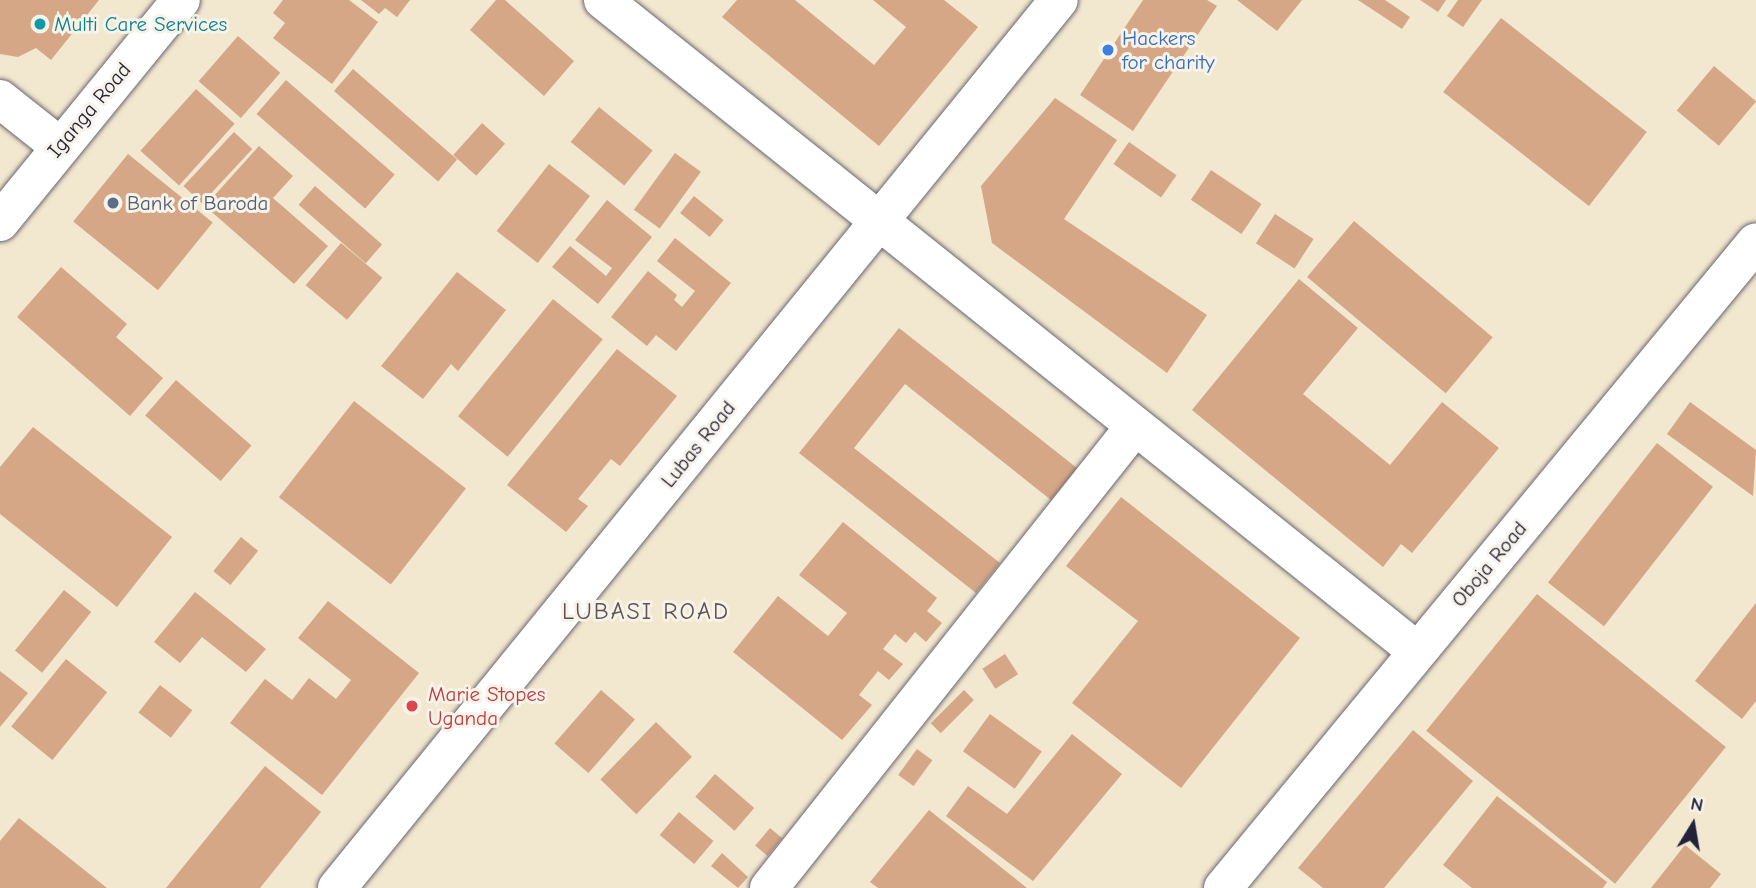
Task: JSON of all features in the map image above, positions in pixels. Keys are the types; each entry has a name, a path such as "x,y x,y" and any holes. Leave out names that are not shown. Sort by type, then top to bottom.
{"street":[{"name":"Iganga Road","path":"0,222 59,146 181,0"},
{"path":"603,0 1417,651"},
{"name":"Lubas Road","path":"337,888 1059,0"},
{"path":"0,99 59,146"},
{"name":"Oboja Road","path":"1223,888 1756,242"},
{"path":"769,888 1135,426"}],"building":[{"name":"Multi Care Services","path":"0,0 99,0 51,60 36,48 18,57 0,54"},
{"path":"283,0 349,0 378,22 332,84 273,38 285,23 273,13"},
{"path":"361,0 410,0 397,17 385,8 379,14"},
{"path":"496,0 505,0 574,61 544,96 470,30"},
{"path":"737,0 795,0 874,65 906,27 873,0 944,0 978,27 879,146 722,17"},
{"path":"1143,0 1207,0 1217,6 1133,131 1080,95"},
{"path":"1237,0 1302,0 1277,31"},
{"path":"1358,0 1385,0 1410,17 1402,29"},
{"path":"1420,0 1446,0 1438,12"},
{"path":"1458,0 1482,0 1463,27 1447,16"},
{"path":"1501,18 1647,132 1589,206 1443,92"},
{"path":"238,36 280,73 241,118 199,81"},
{"path":"1714,66 1756,101 1719,146 1677,110"},
{"path":"353,69 457,160 438,181 334,91"},
{"path":"286,80 395,174 365,208 256,114"},
{"path":"196,89 235,124 179,185 140,151"},
{"path":"1055,98 1117,140 1064,219 1207,315 1167,373 992,243 981,186"},
{"path":"599,107 653,150 624,185 571,142"},
{"path":"482,123 505,144 476,176 453,155"},
{"path":"234,132 252,149 202,203 184,186"},
{"path":"1129,142 1177,175 1161,197 1114,164"},
{"path":"259,146 293,176 273,198 328,246 294,284 205,206"},
{"path":"675,153 701,172 660,228 634,210"},
{"path":"128,154 213,223 158,290 73,222"},
{"path":"549,164 590,196 538,263 497,231"},
{"path":"1211,170 1262,204 1241,234 1191,200"},
{"path":"315,186 382,244 366,263 299,205"},
{"path":"694,196 724,220 710,237 680,213"},
{"path":"607,200 652,237 598,304 552,267 570,246 606,276 612,268 575,240"},
{"path":"1275,214 1314,239 1295,268 1256,243"},
{"path":"1354,221 1493,337 1446,393 1307,277"},
{"path":"675,238 731,283 676,351 656,335 647,346 611,317 648,271 677,295 674,300 682,307 695,291 657,261"},
{"path":"341,243 382,278 347,320 306,285"},
{"path":"61,267 127,324 116,337 163,378 130,416 17,317"},
{"path":"457,272 506,310 458,371 451,364 423,399 381,366"},
{"path":"1299,279 1358,328 1303,394 1390,465 1442,402 1499,448 1412,553 1401,544 1383,567 1192,410"},
{"path":"553,299 603,339 508,457 458,416"},
{"path":"899,328 1077,468 1051,500 905,384 854,448 1000,563 976,593 799,453"},
{"path":"617,349 677,396 620,466 611,459 578,499 588,506 566,532 507,485"},
{"path":"176,380 251,446 221,481 145,415"},
{"path":"354,401 466,488 391,585 279,497"},
{"path":"1690,402 1756,450 1753,496 1667,434"},
{"path":"33,427 172,537 117,607 0,514 0,467"},
{"path":"1657,443 1713,487 1604,626 1548,582"},
{"path":"1121,497 1300,638 1181,788 1072,703 1138,621 1066,566"},
{"path":"843,522 937,598 927,611 942,623 926,642 915,632 906,643 895,634 883,649 903,664 889,680 878,671 859,695 872,705 842,740 733,652 778,596 828,636 847,613 799,575"},
{"path":"241,537 258,551 230,585 213,571"},
{"path":"64,590 91,612 42,673 15,651"},
{"path":"195,592 266,649 246,672 202,637 180,663 154,642"},
{"path":"1537,594 1726,747 1615,884 1426,731"},
{"path":"328,601 419,673 322,795 230,723 265,679 292,700 309,678 336,699 351,680 298,638"},
{"path":"1756,603 1756,701 1742,719 1695,681"},
{"path":"1005,654 1018,674 995,689 982,669"},
{"path":"66,659 107,692 52,760 11,727"},
{"path":"0,671 28,693 0,727"},
{"path":"160,685 192,710 171,738 138,713"},
{"path":"601,690 635,720 588,773 554,744"},
{"path":"964,690 974,700 941,733 931,723"},
{"path":"990,714 1042,752 1015,789 963,751"},
{"path":"656,722 692,757 636,814 600,780"},
{"path":"1413,730 1473,781 1384,888 1323,888 1298,868"},
{"path":"1072,734 1122,774 1033,881 946,816 968,786 1007,814"},
{"path":"917,749 932,760 914,786 898,775"},
{"path":"265,766 321,812 260,888 166,888"},
{"path":"715,774 754,808 735,831 695,797"},
{"path":"1497,796 1607,882 1603,888 1472,888 1443,865"},
{"path":"929,810 1027,888 878,888 870,882"},
{"path":"679,812 713,841 694,864 660,835"},
{"path":"19,818 107,888 0,888 0,841"},
{"path":"770,828 782,838 767,856 755,846"},
{"path":"1685,845 1721,874 1710,888 1651,888"},
{"path":"722,853 748,877 738,888 711,866"}],"place":[{"name":"Multi Care Services","path":"40,24"},
{"name":"Hackers for charity","path":"1108,50"},
{"name":"Bank of Baroda","path":"113,203"},
{"name":"Marie Stopes Uganda","path":"412,706"}],"district":[{"name":"LUBASI ROAD","path":"646,612"}]}
